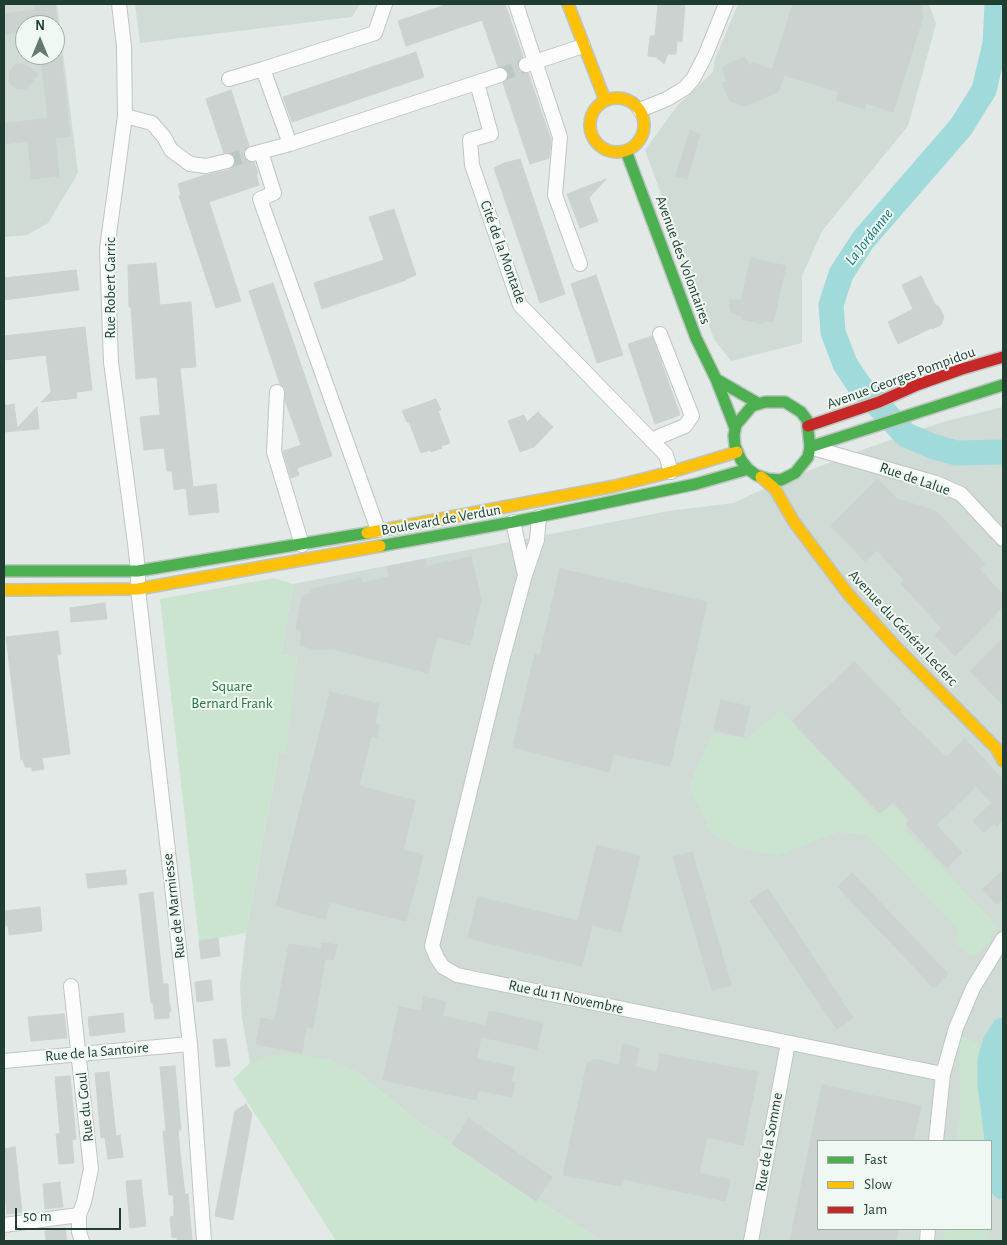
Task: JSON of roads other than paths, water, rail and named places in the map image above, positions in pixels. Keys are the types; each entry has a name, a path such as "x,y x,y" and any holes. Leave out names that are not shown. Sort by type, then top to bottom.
{"main road":[{"path":"568,4 605,100"},
{"path":"612,98 628,100 640,110 643,118 643,134 639,141 626,151 608,151 600,147 594,140 589,122 597,106 605,100 612,98"},
{"name":"Avenue des Volontaires","path":"626,151 696,338 716,379 736,428"},
{"name":"Avenue Georges Pompidou","path":"808,426 879,402 917,385 962,369 1003,357"},
{"path":"716,379 759,404"},
{"path":"810,448 1003,385"},
{"path":"785,402 801,412 807,420 808,426 810,448 808,457 795,472 781,480 761,477 748,468 737,452 734,435 736,428 744,414 752,406 785,402"},
{"name":"Boulevard de Verdun","path":"4,571 138,571 302,545 615,486 671,472 737,452"},
{"name":"Boulevard de Verdun","path":"4,590 138,589 514,522 696,484 748,468"},
{"path":"794,522 792,494 795,472"},
{"name":"Avenue du Général Leclerc","path":"761,477 775,489 794,522 849,595 896,647 1001,746 1003,761"},
{"path":"514,522 514,516 524,502"}],"street":[{"name":"Rue Robert Garric","path":"119,4 124,46 125,116 107,257 111,362 138,571"},
{"path":"229,79 375,33 385,4"},
{"path":"516,4 531,64 560,137 555,195 580,264"},
{"path":"640,110 667,99 685,88 693,79 706,56 726,4"},
{"path":"531,64 583,46"},
{"path":"263,69 290,144"},
{"path":"378,530 260,199 274,193 256,153 290,144 500,75"},
{"name":"Cité de la Montade","path":"477,83 491,134 470,140 472,165 520,305 666,455 671,472"},
{"path":"125,116 152,123 171,150 190,164 206,166 226,161"},
{"path":"651,440 685,426 692,416 660,334"},
{"path":"277,392 274,452 302,545"},
{"name":"Rue de Lalue","path":"810,448 863,461 936,483 960,494 1003,539"},
{"name":"Rue du 11 Novembre","path":"539,517 537,540 525,575 501,664 432,946 443,967 457,975 943,1074"},
{"name":"Rue du 11 Novembre","path":"514,522 525,575"},
{"name":"Rue de Marmiesse","path":"138,571 138,589 190,1044 204,1241"},
{"path":"936,1140 943,1074 956,1028 973,988 1003,939"},
{"name":"Rue du Goul","path":"71,986 92,1169 79,1216"},
{"name":"Rue de la Somme","path":"751,1241 788,1043"},
{"name":"Rue de la Santoire","path":"4,1061 190,1044"},
{"path":"4,1225 79,1216 78,1232 82,1241"}],"waterway":[{"name":"La Jordanne","path":"997,4 995,44 984,90 961,127 863,240 841,274 831,305 833,332 845,364 859,385 906,435 932,446 956,453 1003,452"},
{"name":"La Jordanne","path":"1003,1030 995,1043 990,1060 990,1084 1003,1187"}],"tunnel":[{"path":"500,75 526,65"},
{"path":"227,161 252,154"}],"park label":[{"name":"Square Bernard Frank","path":"232,694"}]}
